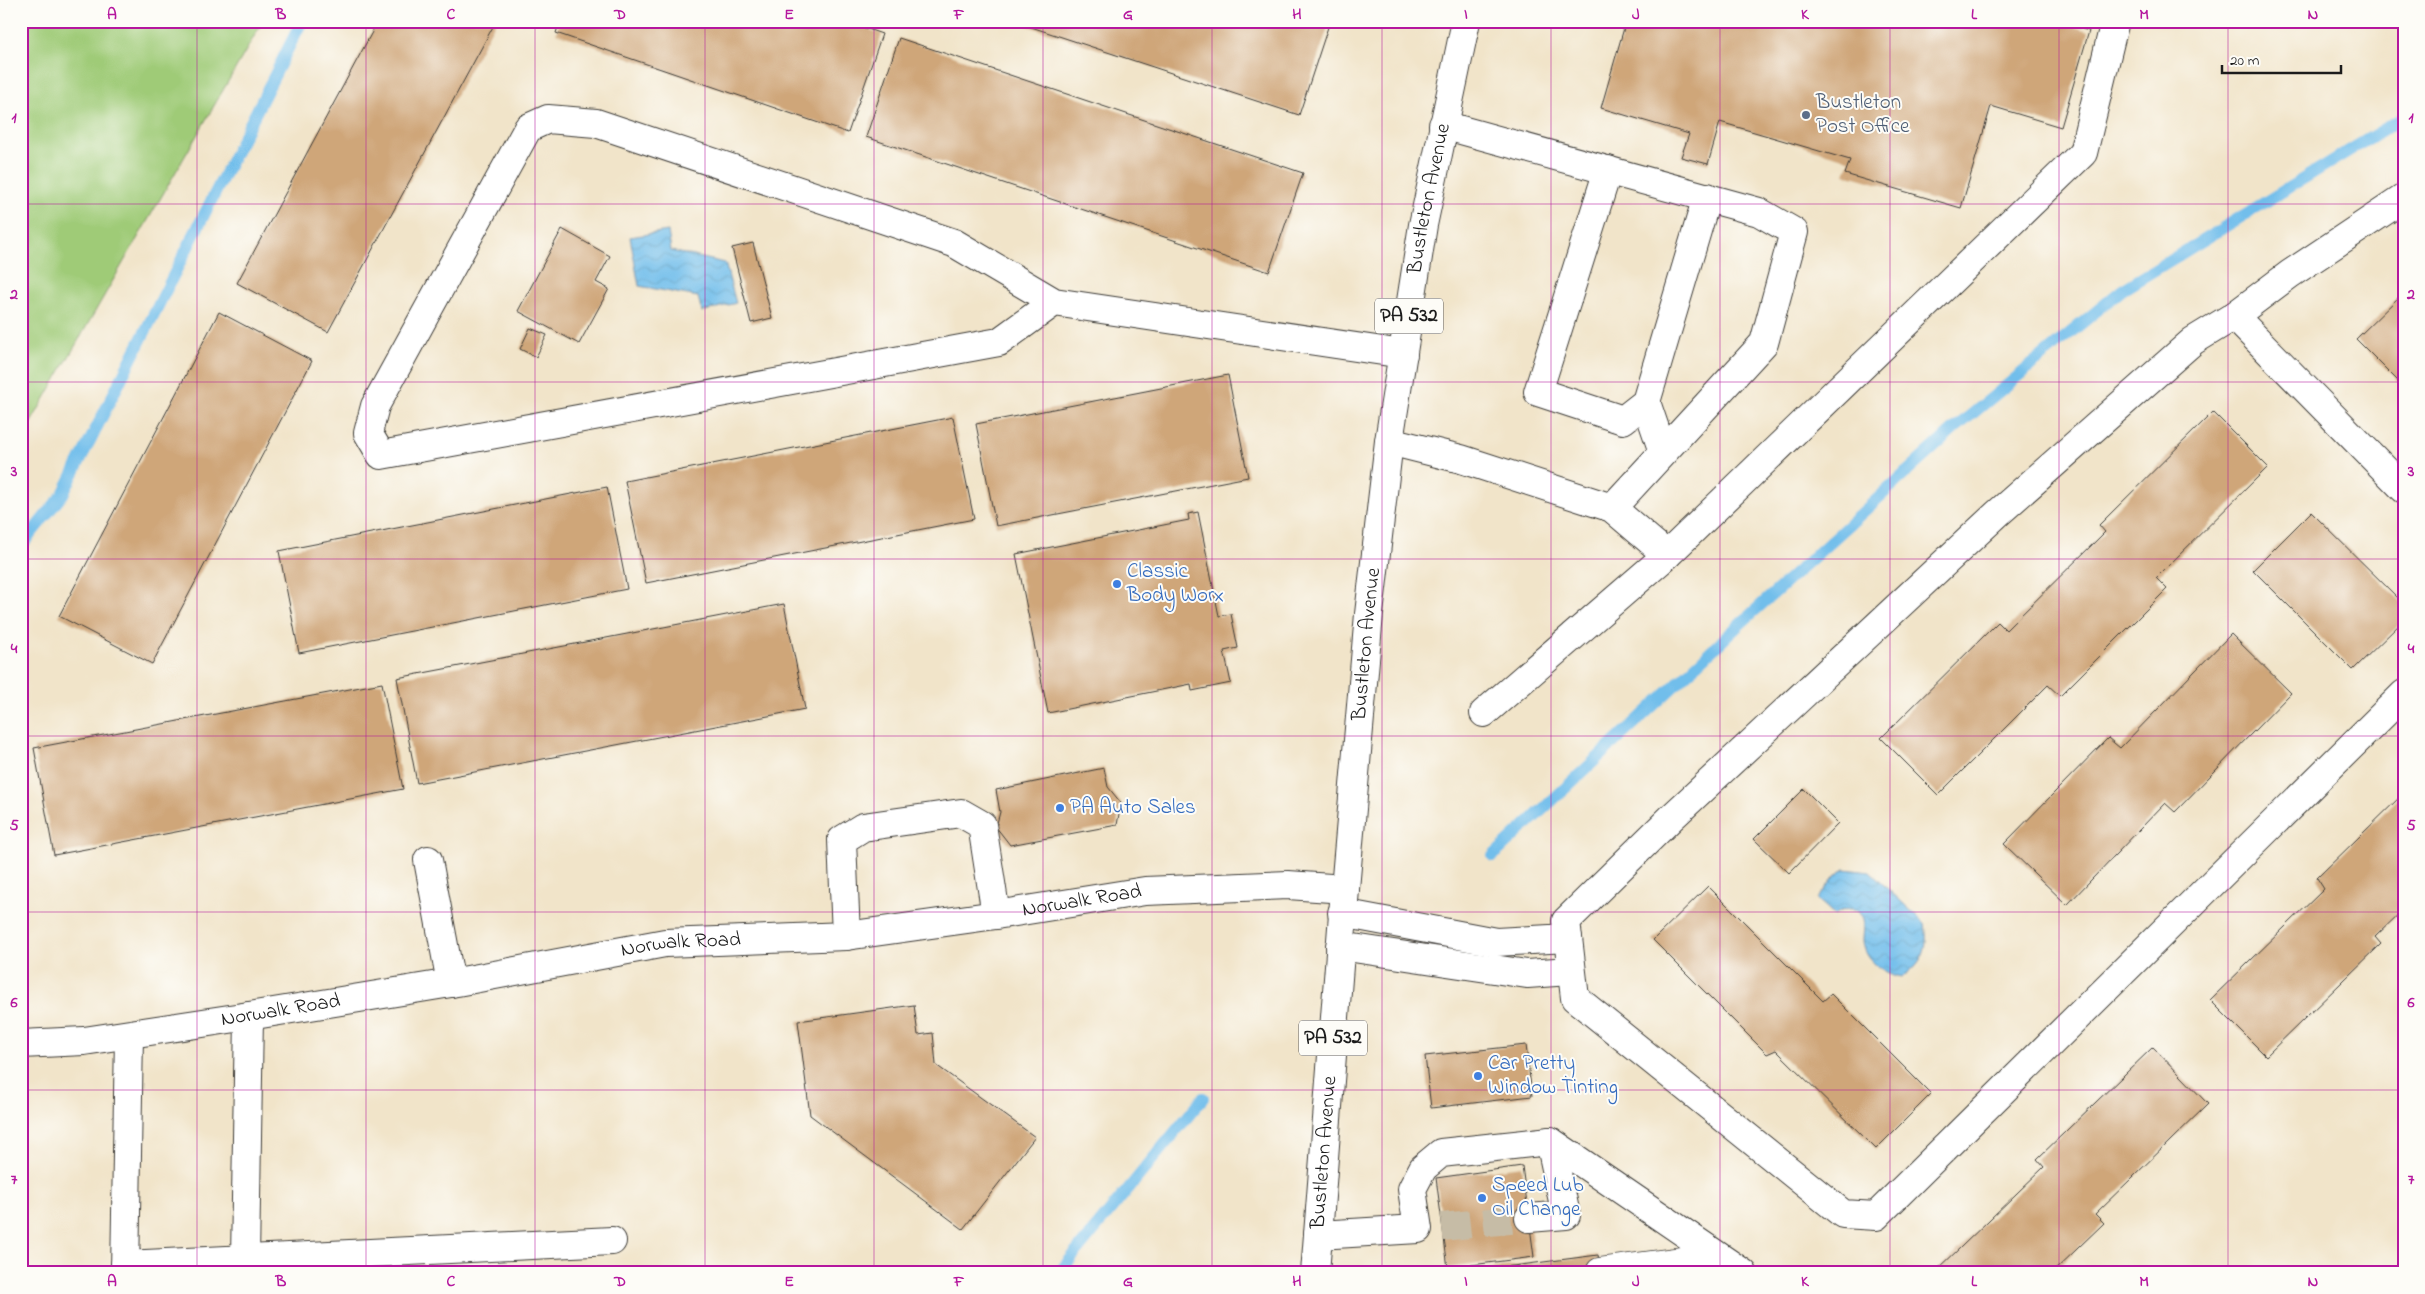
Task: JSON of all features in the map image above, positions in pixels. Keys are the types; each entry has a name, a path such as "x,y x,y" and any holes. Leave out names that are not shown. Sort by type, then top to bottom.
{"street":[{"name":"Bustleton Avenue","path":"1315,1273 1340,946 1368,624 1389,442 1423,226 1466,21"},
{"path":"1484,713 1667,555 2083,153 2115,21"},
{"path":"1054,302 1000,342 381,455 368,433 374,406 528,128 548,119 596,123 954,243 1054,302 1402,354"},
{"path":"1443,125 1759,212 1794,232 1764,343 1612,508"},
{"path":"1608,170 1538,392 1623,420 1646,402"},
{"path":"1663,452 1646,402 1707,197"},
{"path":"2404,198 2290,274 2234,316 2193,341 1997,514 1671,818 1566,921 1574,998 1843,1214 1876,1216 2404,694"},
{"path":"2234,316 2404,489"},
{"path":"1389,442 1461,459 1612,508 1667,555"},
{"path":"846,936 842,840 863,827 961,813 982,824 996,915"},
{"path":"428,860 451,983"},
{"name":"Norwalk Road","path":"21,1044 84,1041 129,1035 451,983 665,943 846,936 1144,892 1288,886 1496,942 1568,938"},
{"path":"1340,946 1527,974 1570,971"},
{"path":"245,1259 249,1016"},
{"path":"129,1035 125,1269 245,1259 612,1241"},
{"path":"1529,1218 1566,1215 1550,1141"},
{"path":"1318,1235 1430,1228 1412,1189 1423,1168 1441,1153 1550,1141 1742,1272"},
{"path":"1600,1272 1683,1261 1696,1272 1742,1272"}],"green space":[{"path":"21,21 263,21 26,431 21,427"}],"water":[{"path":"668,231 671,251 725,263 736,303 702,312 698,297 639,286 630,237"},
{"path":"1845,869 1870,872 1925,924 1926,940 1923,954 1915,966 1902,977 1888,973 1871,959 1864,947 1864,922 1858,912 1847,909 1835,915 1817,899 1837,874"}],"building":[{"path":"378,21 496,21 328,332 237,283"},
{"path":"560,21 845,21 882,34 848,133 556,33"},
{"path":"1013,21 1330,21 1299,115"},
{"name":"Bustleton Post Office","path":"1626,21 2056,21 2089,31 2061,127 1991,106 1961,208 1845,174 1850,160 1720,122 1708,164 1681,157 1689,134 1601,108"},
{"path":"899,38 1303,173 1269,272 866,137"},
{"path":"562,229 610,256 596,282 609,289 579,344 518,311"},
{"path":"753,243 772,318 751,323 732,248"},
{"path":"2404,292 2404,387 2356,339"},
{"path":"219,312 312,361 152,664 59,616"},
{"path":"530,328 547,335 536,357 520,349"},
{"path":"1228,375 1248,477 996,526 976,424"},
{"path":"2213,412 2268,467 2156,578 2167,589 2060,696 2048,685 1938,795 1881,738 1998,622 2006,630 2105,532 2099,525"},
{"path":"953,417 974,519 646,583 625,481"},
{"path":"607,487 627,589 299,653 279,551"},
{"name":"Classic Body Worx","path":"1198,512 1219,616 1231,614 1238,648 1224,651 1231,683 1192,691 1191,684 1048,713 1016,554 1189,520 1188,514"},
{"path":"2311,512 2404,604 2404,620 2353,670 2253,570"},
{"path":"784,604 805,709 417,783 397,678"},
{"path":"2231,634 2291,693 2175,812 2165,803 2067,905 2004,844 2108,738 2120,748"},
{"path":"382,683 403,789 54,855 34,748"},
{"name":"PA Auto Sales","path":"1104,768 1108,787 1121,803 1117,825 1010,845 996,827 1000,812 996,790"},
{"path":"1804,789 1838,823 1789,873 1754,839"},
{"path":"2404,793 2404,909 2375,937 2381,944 2266,1056 2210,1000 2324,889 2317,878"},
{"path":"1708,886 1823,1001 1831,994 1931,1094 1876,1149 1776,1050 1767,1054 1653,940"},
{"path":"914,1005 918,1035 933,1033 936,1065 1035,1137 963,1229 810,1115 798,1021"},
{"name":"Car Pretty Window Tinting","path":"1526,1045 1532,1096 1431,1108 1425,1056"},
{"path":"2153,1047 2208,1104 2095,1214 2104,1223 2052,1273 1934,1273 2044,1167 2037,1159"},
{"name":"Speed Lub Oil Change","path":"1522,1166 1534,1257 1448,1268 1436,1178"},
{"path":"1598,1255 1601,1273 1466,1273 1466,1272"}],"waterway":[{"path":"21,546 63,494 302,21"},
{"path":"1493,856 1738,626 1954,429 2122,290 2404,117"},
{"path":"1059,1273 1203,1098"}],"tunnel":[{"path":"1442,1227 1529,1218"}],"place":[{"name":"Bustleton Post Office","path":"1806,115"},
{"name":"Classic Body Worx","path":"1117,584"},
{"name":"PA Auto Sales","path":"1060,808"},
{"name":"Car Pretty Window Tinting","path":"1478,1076"},
{"name":"Speed Lub Oil Change","path":"1482,1198"}]}
